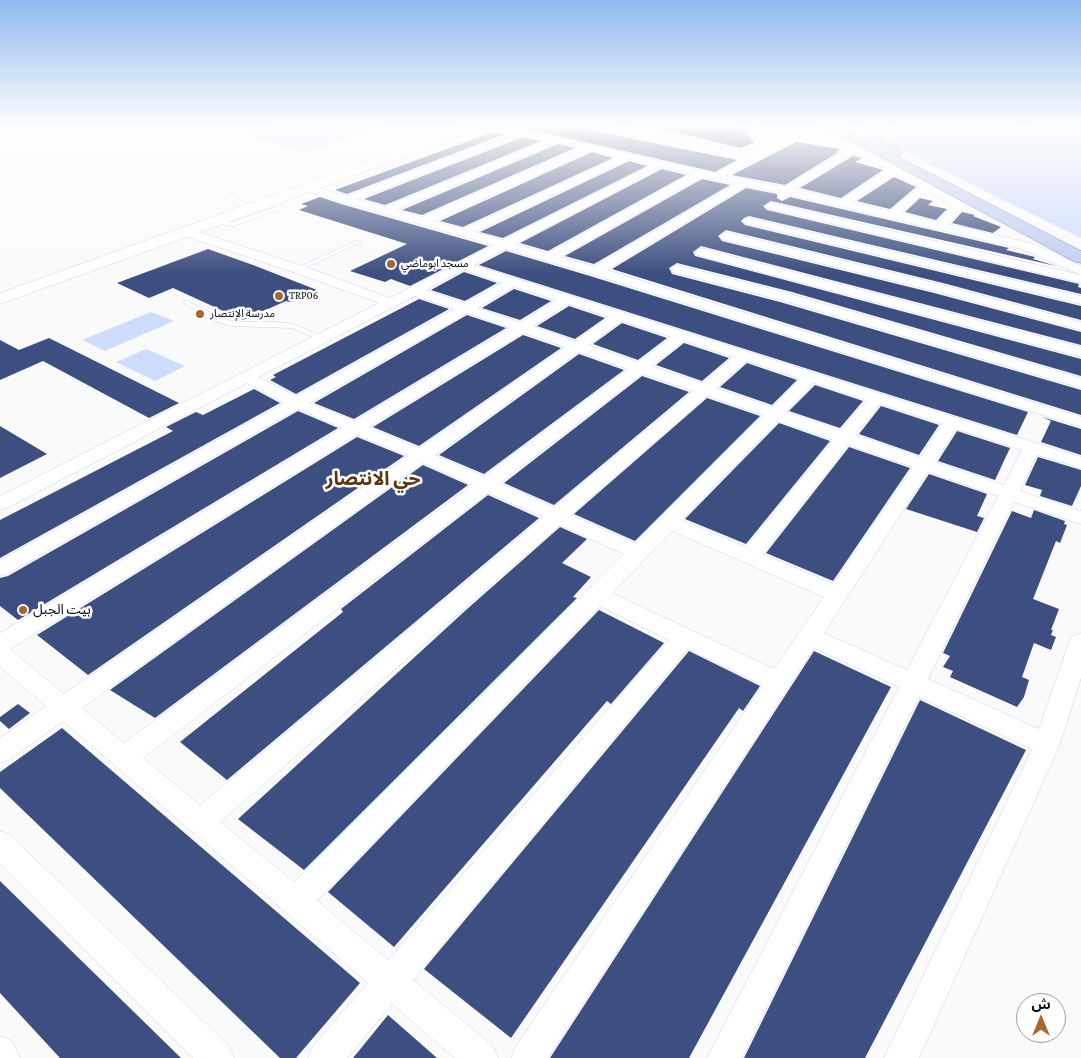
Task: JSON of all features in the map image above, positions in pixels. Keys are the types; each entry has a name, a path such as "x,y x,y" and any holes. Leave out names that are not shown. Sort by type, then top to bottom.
{"highway":[{"path":"921,174 1081,258"},
{"path":"935,174 1035,226 1081,245"}],"street":[{"path":"0,299 347,174"},
{"path":"346,200 413,174"},
{"path":"384,211 473,174"},
{"path":"421,222 529,174"},
{"path":"462,234 589,174"},
{"path":"0,504 641,174"},
{"path":"550,258 699,174"},
{"path":"706,174 844,203 1033,248 1081,271"},
{"path":"716,177 721,174"},
{"path":"648,288 749,221 789,191 791,187 812,174"},
{"path":"844,203 887,174"},
{"path":"905,174 960,204 940,226"},
{"path":"596,271 745,182"},
{"path":"892,215 926,186"},
{"path":"308,188 462,234 596,271 1081,422"},
{"path":"770,206 1081,280"},
{"path":"749,221 1081,300"},
{"path":"186,232 298,269 391,303"},
{"path":"726,236 938,288 1081,326"},
{"path":"701,252 914,306 1081,352"},
{"path":"464,266 1081,463"},
{"path":"670,274 786,296 1081,383"},
{"path":"0,569 513,282"},
{"path":"414,291 1081,518"},
{"path":"0,644 568,299"},
{"path":"0,752 620,316"},
{"path":"124,758 682,336"},
{"path":"200,822 744,356"},
{"path":"247,377 297,403 638,552"},
{"path":"295,902 811,377"},
{"path":"750,556 876,398"},
{"path":"528,1058 952,422"},
{"path":"724,1058 1032,448"},
{"path":"669,522 837,594"},
{"path":"596,595 779,682"},
{"path":"809,636 1047,744"},
{"path":"324,1058 685,637"},
{"path":"901,1058 1047,744 1081,642"},
{"path":"0,654 481,1058"},
{"path":"0,844 217,1058"},
{"path":"0,1053 3,1058"}],"lane":[{"path":"251,174 221,190 224,194 252,209"},
{"path":"220,220 227,224 234,224 279,208 279,206 271,202"},
{"path":"298,269 358,242"},
{"path":"186,302 214,318 235,324 293,326 323,338"}],"shaded area":[{"path":"951,174 1081,174 1081,238"},
{"path":"151,312 174,321 105,351 82,340"},
{"path":"146,349 185,366 155,381 116,362"}],"building":[{"path":"378,174 399,174 347,194 335,190"},
{"path":"427,174 460,174 385,205 364,199"},
{"path":"486,174 515,174 422,215 402,210"},
{"path":"543,174 577,174 463,227 440,221"},
{"path":"601,174 630,174 503,238 480,232"},
{"path":"652,174 686,175 548,251 520,243"},
{"path":"733,174 802,174 785,185"},
{"path":"823,174 876,174 841,198 800,188"},
{"path":"894,177 916,187 890,209 857,201"},
{"path":"702,179 730,185 594,264 565,256"},
{"path":"746,188 777,194 777,198 782,201 790,197 1009,248 1006,250 1035,257 1033,259 1056,266 771,201 763,206 767,210 1079,284 1078,287 1081,288 1081,294 749,216 741,221 745,225 1081,306 1081,320 943,283 726,230 718,236 722,241 934,293 1081,332 1081,345 701,246 693,252 695,256 1081,359 1081,376 792,292 677,263 669,268 672,274 780,302 1081,390 1081,415 612,269"},
{"path":"320,197 488,246 410,286 391,279 385,282 350,271 407,244 299,210 308,206 301,204"},
{"path":"920,198 933,201 928,205 947,209 936,220 905,212"},
{"path":"962,212 975,215 973,216 1001,227 993,233 952,223"},
{"path":"208,249 317,290 243,320 173,288 149,298 117,283"},
{"path":"506,251 1028,412 1017,435 479,265"},
{"path":"464,272 497,283 465,301 431,290"},
{"path":"514,289 551,301 520,320 482,308"},
{"path":"419,299 449,309 296,394 270,380 276,377 273,375"},
{"path":"569,306 605,318 575,339 537,326"},
{"path":"467,315 506,328 354,419 314,403"},
{"path":"622,323 667,338 638,360 593,344"},
{"path":"523,335 561,348 419,446 373,427"},
{"path":"49,338 179,403 149,418 43,361 0,380 0,340 19,350"},
{"path":"684,343 729,358 702,381 656,365"},
{"path":"579,354 624,370 484,474 439,455"},
{"path":"747,363 797,380 772,405 720,387"},
{"path":"642,376 689,392 554,505 504,483"},
{"path":"815,385 863,401 840,428 789,411"},
{"path":"254,389 280,403 0,558 0,520 173,431 166,427 196,412 203,415"},
{"path":"707,398 760,416 635,541 574,514"},
{"path":"881,406 939,425 919,455 859,434"},
{"path":"298,411 338,428 18,620 0,606 0,578 8,576"},
{"path":"1042,417 1081,429 1081,455 1041,442 1051,421"},
{"path":"779,423 830,441 746,544 685,519"},
{"path":"0,426 47,454 0,478"},
{"path":"957,431 1010,448 995,480 938,461"},
{"path":"357,437 404,456 88,675 37,635"},
{"path":"849,447 910,468 833,581 766,553"},
{"path":"1038,457 1081,470 1081,486 1072,506 1040,496 1042,490 1025,485"},
{"path":"423,465 468,485 155,718 110,690"},
{"path":"929,474 987,494 977,516 984,518 977,532 906,509"},
{"path":"488,495 539,518 227,780 180,742 343,612 341,609"},
{"path":"1034,510 1065,521 1064,524 1067,525 1060,543 1056,541 1033,599 1059,609 1051,630 1053,630 1051,635 1056,637 1051,650 1034,643 1022,677 1029,680 1024,697 1017,707 950,677 953,671 943,667 950,656 943,653 1012,511 1031,518"},
{"path":"560,527 587,539 562,563 591,577 573,597 577,598 304,870 238,819 466,610"},
{"path":"599,610 664,643 611,704 607,701 394,947 328,892"},
{"path":"689,651 760,686 743,711 739,708 511,1038 424,969"},
{"path":"814,651 891,687 689,1058 550,1058"},
{"path":"920,700 1026,750 865,1058 744,1058"},
{"path":"18,704 30,713 9,729 0,721 0,717"},
{"path":"62,728 360,983 296,1058 280,1058 0,788 0,772"},
{"path":"0,881 181,1058 60,1058 0,993"},
{"path":"388,1015 437,1058 353,1058"}],"place":[{"name":"مسجد ابوماضي","path":"391,264"},
{"name":"TRP06","path":"279,296"},
{"name":"مدرسة الإنتصار","path":"200,314"},
{"name":"بيت الجبل","path":"23,610"}],"district":[{"name":"حي الانتصار","path":"373,479"}]}
